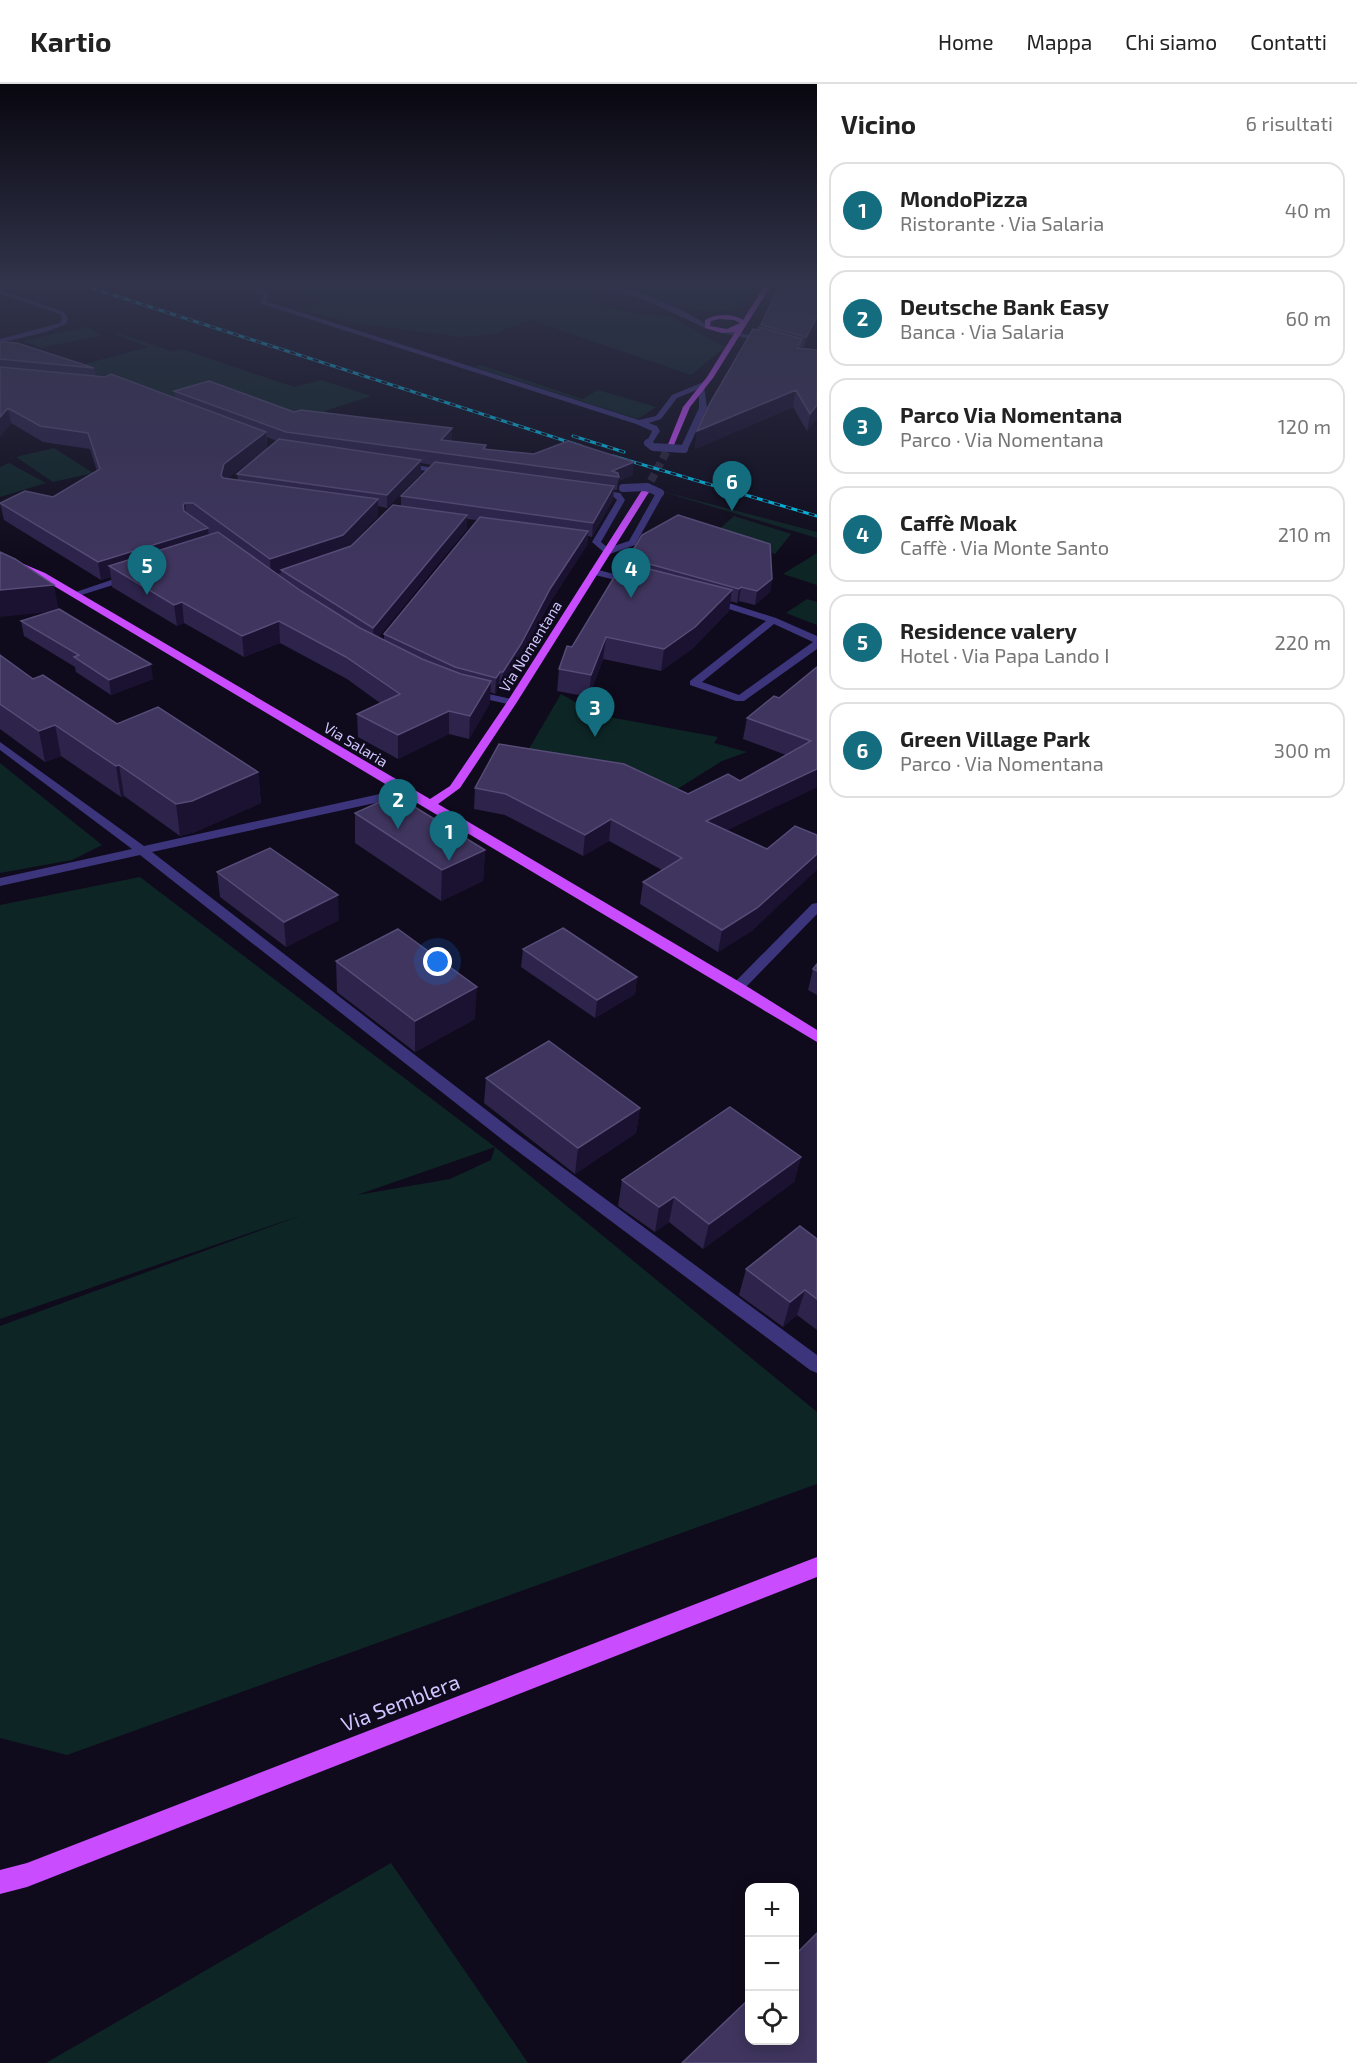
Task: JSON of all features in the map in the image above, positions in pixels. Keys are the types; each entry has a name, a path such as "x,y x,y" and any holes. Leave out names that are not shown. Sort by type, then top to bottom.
{"main road":[{"path":"670,445 687,407 711,374"},
{"name":"Via Nomentana","path":"429,805 454,788 512,702 645,492"},
{"name":"Via Salaria","path":"0,557 42,575 75,594 738,987 817,1037"},
{"name":"Via Semblera","path":"0,1882 38,1871 817,1567"}],"street":[{"path":"489,374 654,428 656,431 648,443 653,447 684,449 703,408 704,386 671,399 662,416 654,421 639,422"},
{"path":"387,463 454,472"},
{"path":"425,477 432,470"},
{"path":"585,541 596,542 607,552 633,543 660,493 642,487 601,492"},
{"path":"590,491 617,495 621,500 596,542"},
{"path":"594,572 640,583"},
{"path":"75,594 138,574"},
{"path":"697,597 731,605 773,620 817,640"},
{"path":"773,620 694,682 740,699 817,644"},
{"path":"462,691 512,702"},
{"path":"0,745 144,852 501,1130 817,1365"},
{"path":"0,882 407,792"},
{"path":"738,987 817,907"}],"green space":[{"path":"94,374 256,374 294,387 321,380 371,396 325,411 353,423 168,402"},
{"path":"497,374 509,374 582,399 598,390 656,407 638,419"},
{"path":"54,448 93,473 53,482 16,457"},
{"path":"9,463 46,483 0,497 0,467"},
{"path":"657,490 817,532 817,538"},
{"path":"734,516 791,534 775,554 715,533"},
{"path":"817,553 817,585 783,574"},
{"path":"807,599 817,602 817,625 786,613"},
{"path":"561,694 598,715 718,737 714,743 747,752 722,761 671,793 519,766"},
{"path":"0,763 102,845 72,860 0,873"},
{"path":"140,877 495,1147 817,1412 817,1484 67,1755 0,1738 0,1326 302,1215 0,1319 0,905","holes":["495,1147 491,1160 450,1179 357,1195"]},
{"path":"391,1863 528,2063 46,2063"}],"building":[{"path":"0,374 77,374 105,377 112,374 266,432 224,464 221,475 223,478 378,499 343,535 270,559 193,503 185,503 184,511 208,528 98,562 0,503 25,491 53,497 100,469 88,433 40,426 8,408 0,417"},
{"path":"727,374 817,374 817,405 810,414 796,390 697,431"},
{"path":"209,381 294,412 301,410 452,428 441,440 486,445 483,449 534,454 568,441 634,462 612,471 618,473 619,477 286,432 174,391"},
{"path":"279,439 421,460 387,495 237,474"},
{"path":"435,462 614,486 593,523 401,496"},
{"path":"393,505 467,515 373,628 281,570 351,546"},
{"path":"678,515 770,544 772,579 757,591 741,587 739,589 628,558 642,535"},
{"path":"480,517 588,531 550,589 521,644 503,672 500,672 496,678 455,667 384,634"},
{"path":"218,532 301,591 360,628 422,659 461,674 491,681 470,716 449,711 398,735 357,714 400,694 346,657 279,621 242,636 182,602 174,605 109,566"},
{"path":"0,552 15,559 54,585 0,590"},
{"path":"637,566 732,590 695,627 664,649 606,637 591,675 559,669 567,646 572,647 616,574 626,579"},
{"path":"59,609 151,664 109,680 74,657 79,655 21,621"},
{"path":"0,655 33,679 43,675 117,724 158,707 258,772 192,801 176,804 55,725 39,731 0,704"},
{"path":"817,667 817,769 706,821 767,849 795,826 817,835 817,854 757,908 722,930 643,882 682,858 611,819 585,835 506,794 475,788 499,744 624,764 688,794 728,774 740,781 811,741 747,718 774,696 779,698"},
{"path":"395,795 485,850 442,870 355,813"},
{"path":"270,848 338,895 284,922 217,872"},
{"path":"563,928 637,977 597,1000 523,949"},
{"path":"398,929 477,987 415,1021 336,961"},
{"path":"549,1041 640,1108 578,1148 486,1078"},
{"path":"730,1107 801,1157 709,1224 674,1197 659,1207 622,1180"},
{"path":"800,1226 817,1239 817,1299 805,1290 790,1302 746,1269"},
{"path":"817,1933 817,2063 682,2063 745,2003 745,2045 799,2045 799,1951"}],"tunnel":[{"path":"645,492 670,445"}],"railway":[{"path":"359,374 581,446"},
{"path":"573,436 624,452"},
{"path":"613,456 817,516"}],"place":[{"name":"Green Village Park","path":"732,511"},
{"name":"Residence valery","path":"147,595"},
{"name":"Caffè Moak","path":"631,598"},
{"name":"Parco Via Nomentana","path":"595,737"},
{"name":"Deutsche Bank Easy","path":"398,829"},
{"name":"MondoPizza","path":"449,861"}]}
